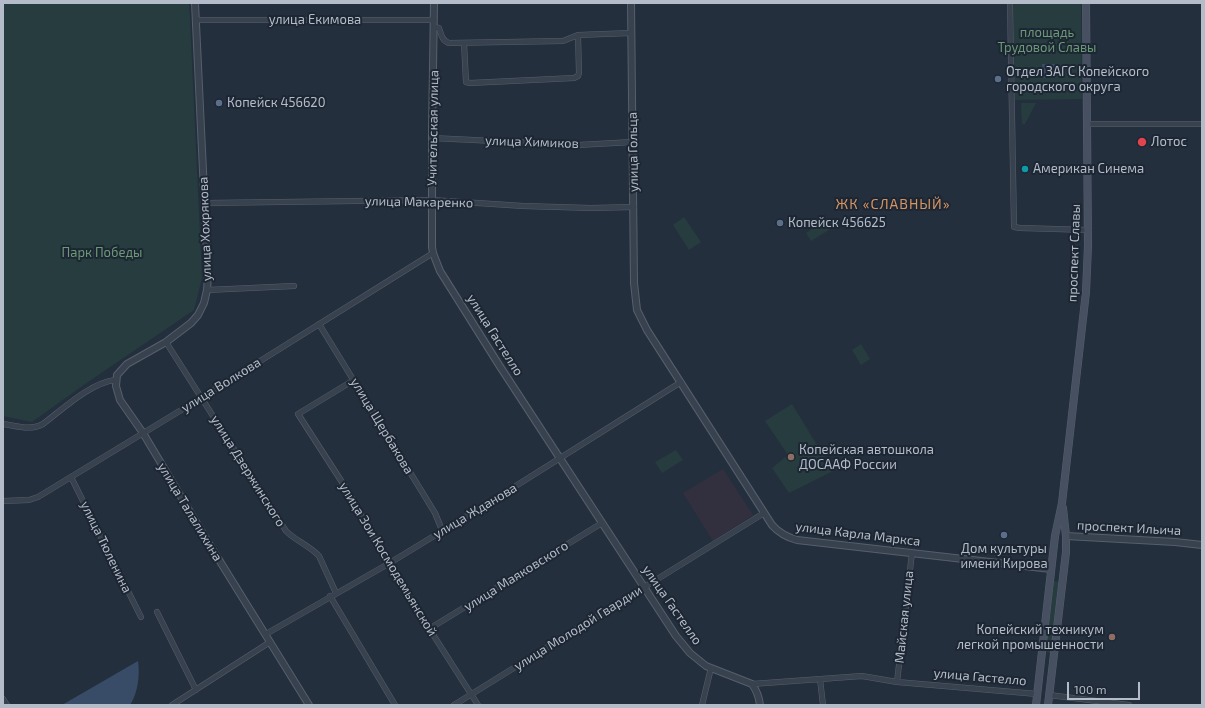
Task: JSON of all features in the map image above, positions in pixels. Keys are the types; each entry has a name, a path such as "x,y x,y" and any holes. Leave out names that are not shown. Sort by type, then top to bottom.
{"main road":[{"name":"проспект Славы","path":"1036,705 1051,568 1055,536 1062,503 1086,292 1088,230 1088,124 1086,3"},
{"name":"проспект Славы","path":"1048,705 1064,570 1066,536 1062,503"},
{"name":"проспект Ильича","path":"1055,536 1066,536"},
{"name":"улица Карла Маркса","path":"1051,568 1064,570"},
{"path":"1042,653 1054,655"},
{"name":"улица Гастелло","path":"1037,694 1050,695"}],"street":[{"name":"улица Хохрякова","path":"116,380 121,370 127,364 166,342 191,323 198,315 204,303 207,290 208,276 195,3"},
{"name":"Учительская улица","path":"433,253 432,138 434,3"},
{"name":"улица Гольца","path":"631,3 635,302"},
{"path":"1010,3 1014,227 1088,230"},
{"name":"улица Екимова","path":"196,20 434,20"},
{"path":"434,27 439,28 445,42 464,43 563,41 578,35 631,33"},
{"path":"464,43 466,82 574,78 578,76 579,73 578,35"},
{"path":"1088,124 1202,124"},
{"name":"улица Химиков","path":"432,138 578,145 633,142"},
{"name":"улица Макаренко","path":"204,203 432,200 523,206 591,208 634,207"},
{"name":"улица Волкова","path":"3,501 29,500 71,477 201,398 433,253"},
{"name":"улица Гастелло","path":"433,253 440,271 602,523 676,636 690,653 699,661 712,668 752,684 862,676 897,682 1037,694"},
{"path":"207,290 294,286"},
{"name":"улица Карла Маркса","path":"635,302 639,317 764,513 779,532 797,540 1051,568"},
{"name":"улица Щербакова","path":"319,324 435,514 442,530"},
{"name":"улица Дзержинского","path":"166,342 286,531 294,539 319,556 336,593"},
{"path":"3,424 30,428 36,427 43,424 89,390 102,383 116,380"},
{"name":"улица Талалихина","path":"116,380 120,400 143,433 215,554 309,705"},
{"name":"улица Зои Космодемьянской","path":"354,380 298,414 349,493 388,564 478,705"},
{"name":"улица Жданова","path":"266,634 388,564 681,382"},
{"name":"улица Тюленина","path":"71,477 141,617"},
{"name":"улица Молодой Гвардии","path":"454,705 764,513"},
{"name":"улица Маяковского","path":"429,629 602,523"},
{"name":"проспект Ильича","path":"1066,536 1175,542 1202,545"},
{"name":"Майская улица","path":"897,682 912,553"},
{"path":"330,596 395,705"},
{"path":"157,612 196,690"},
{"path":"172,705 270,642"},
{"path":"702,705 712,668"},
{"path":"820,679 823,705"},
{"path":"752,684 756,690 760,705"},
{"name":"улица Гастелло","path":"1050,695 1129,705"},
{"path":"3,699 7,705"}],"shaded area":[{"path":"723,469 753,515 713,541 683,493"}],"green space":[{"name":"Парк Победы","path":"3,3 189,3 202,278 194,310 32,422 3,416"},
{"name":"площадь Трудовой Славы","path":"1013,3 1081,3 1082,99 1015,100"},
{"path":"1021,103 1036,103 1025,124 1022,124"},
{"path":"684,217 701,242 689,250 673,225"},
{"path":"824,221 829,230 811,241 806,233"},
{"path":"861,344 870,359 861,365 852,350"},
{"path":"792,404 833,471 789,493 772,468 788,455 765,421"},
{"path":"676,450 683,460 662,473 655,462"},
{"path":"1054,581 1060,582 1052,653 1046,652"}],"water":[{"path":"1042,64 1055,64 1056,78 1042,78"},
{"path":"138,661 138,684 130,705 62,705"}],"place":[{"name":"Отдел ЗАГС Копейского городского округа","path":"998,79"},
{"name":"Копейск 456620","path":"219,103"},
{"name":"Лотос","path":"1142,142"},
{"name":"Американ Синема","path":"1025,169"},
{"name":"Копейск 456625","path":"780,223"},
{"name":"Копейская автошкола ДОСААФ России","path":"791,457"},
{"name":"Дом культуры имени Кирова","path":"1004,535"},
{"name":"Копейский техникум легкой промышенности","path":"1112,637"}],"district":[{"name":"ЖК «СЛАВНЫЙ»","path":"893,204"}]}
